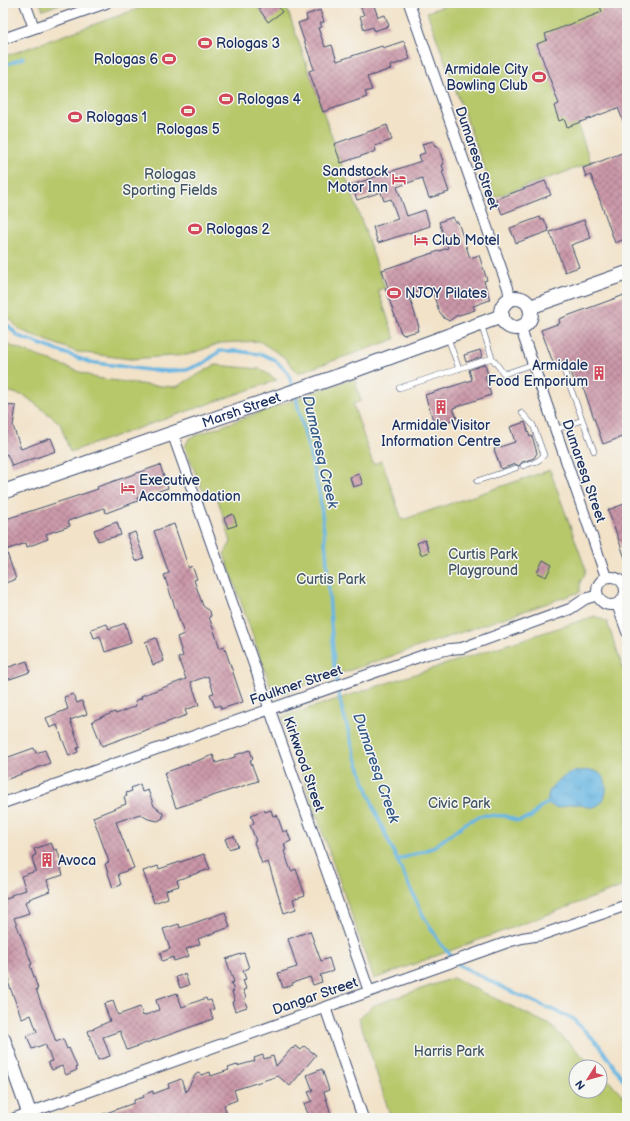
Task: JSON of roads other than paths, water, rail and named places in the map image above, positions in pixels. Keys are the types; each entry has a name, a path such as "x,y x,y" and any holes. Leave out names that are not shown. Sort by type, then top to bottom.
{"main road":[{"path":"530,307 627,273"},
{"path":"519,298 530,307 530,319 521,327 511,327 504,321 502,316 502,308 510,299 519,298"},
{"name":"Marsh Street","path":"3,492 172,432 347,373 502,316"},
{"path":"3,1039 30,1115"}],"street":[{"path":"25,3 34,28"},
{"path":"3,39 106,3"},
{"name":"Dumaresq Street","path":"409,3 508,288 510,299"},
{"name":"Dumaresq Street","path":"521,327 606,577"},
{"name":"Kirkwood Street","path":"172,432 369,992"},
{"path":"606,577 618,578 626,587 624,598 617,604 605,604 600,600 597,590 599,584 606,577"},
{"name":"Faulkner Street","path":"3,803 427,654 462,648 570,610 585,599 598,595"},
{"path":"617,604 627,632"},
{"name":"Dangar Street","path":"14,1118 30,1115 468,956 522,938 542,935 627,905"},
{"path":"325,1007 363,1118"}],"lane":[{"path":"481,324 492,358 504,374 533,364"},
{"path":"447,337 459,369"},
{"path":"399,388 492,358"},
{"path":"562,365 594,451"},
{"path":"522,413 533,424 544,455 540,460 523,466"},
{"path":"555,430 582,420"},
{"path":"477,481 516,468"}],"water":[{"path":"575,771 594,771 600,774 606,783 603,801 599,805 593,807 574,804 558,808 552,806 548,803 549,791 560,779"}],"waterway":[{"path":"3,66 23,58"},
{"name":"Dumaresq Creek","path":"3,320 18,336 89,362 148,370 186,370 204,363 220,351 238,351 264,355 275,360 288,373 293,388"},
{"name":"Dumaresq Creek","path":"295,394 320,496 326,550 334,666 340,701 355,755 376,813 424,917 440,943 459,965 516,994 572,1018 599,1045 627,1085"},
{"path":"397,860 432,848 466,823 482,815 505,816 518,821 531,817 540,807 548,803"}],"place":[{"name":"Rologas 3","path":"205,43"},
{"name":"Rologas 6","path":"169,59"},
{"name":"Armidale City Bowling Club","path":"539,77"},
{"name":"Rologas 4","path":"226,99"},
{"name":"Rologas 5","path":"188,111"},
{"name":"Rologas 1","path":"75,117"},
{"name":"Sandstock Motor Inn","path":"399,179"},
{"name":"Rologas 2","path":"195,229"},
{"name":"Club Motel","path":"421,240"},
{"name":"NJOY Pilates","path":"394,293"},
{"name":"Armidale Food Emporium","path":"599,373"},
{"name":"Armidale Visitor Information Centre","path":"441,407"},
{"name":"Executive Accommodation","path":"128,488"},
{"name":"Avoca","path":"47,860"}],"park label":[{"name":"Rologas Sporting Fields","path":"170,182"},
{"name":"Curtis Park Playground","path":"483,562"},
{"name":"Curtis Park","path":"331,579"},
{"name":"Civic Park","path":"459,803"},
{"name":"Harris Park","path":"449,1051"}]}
